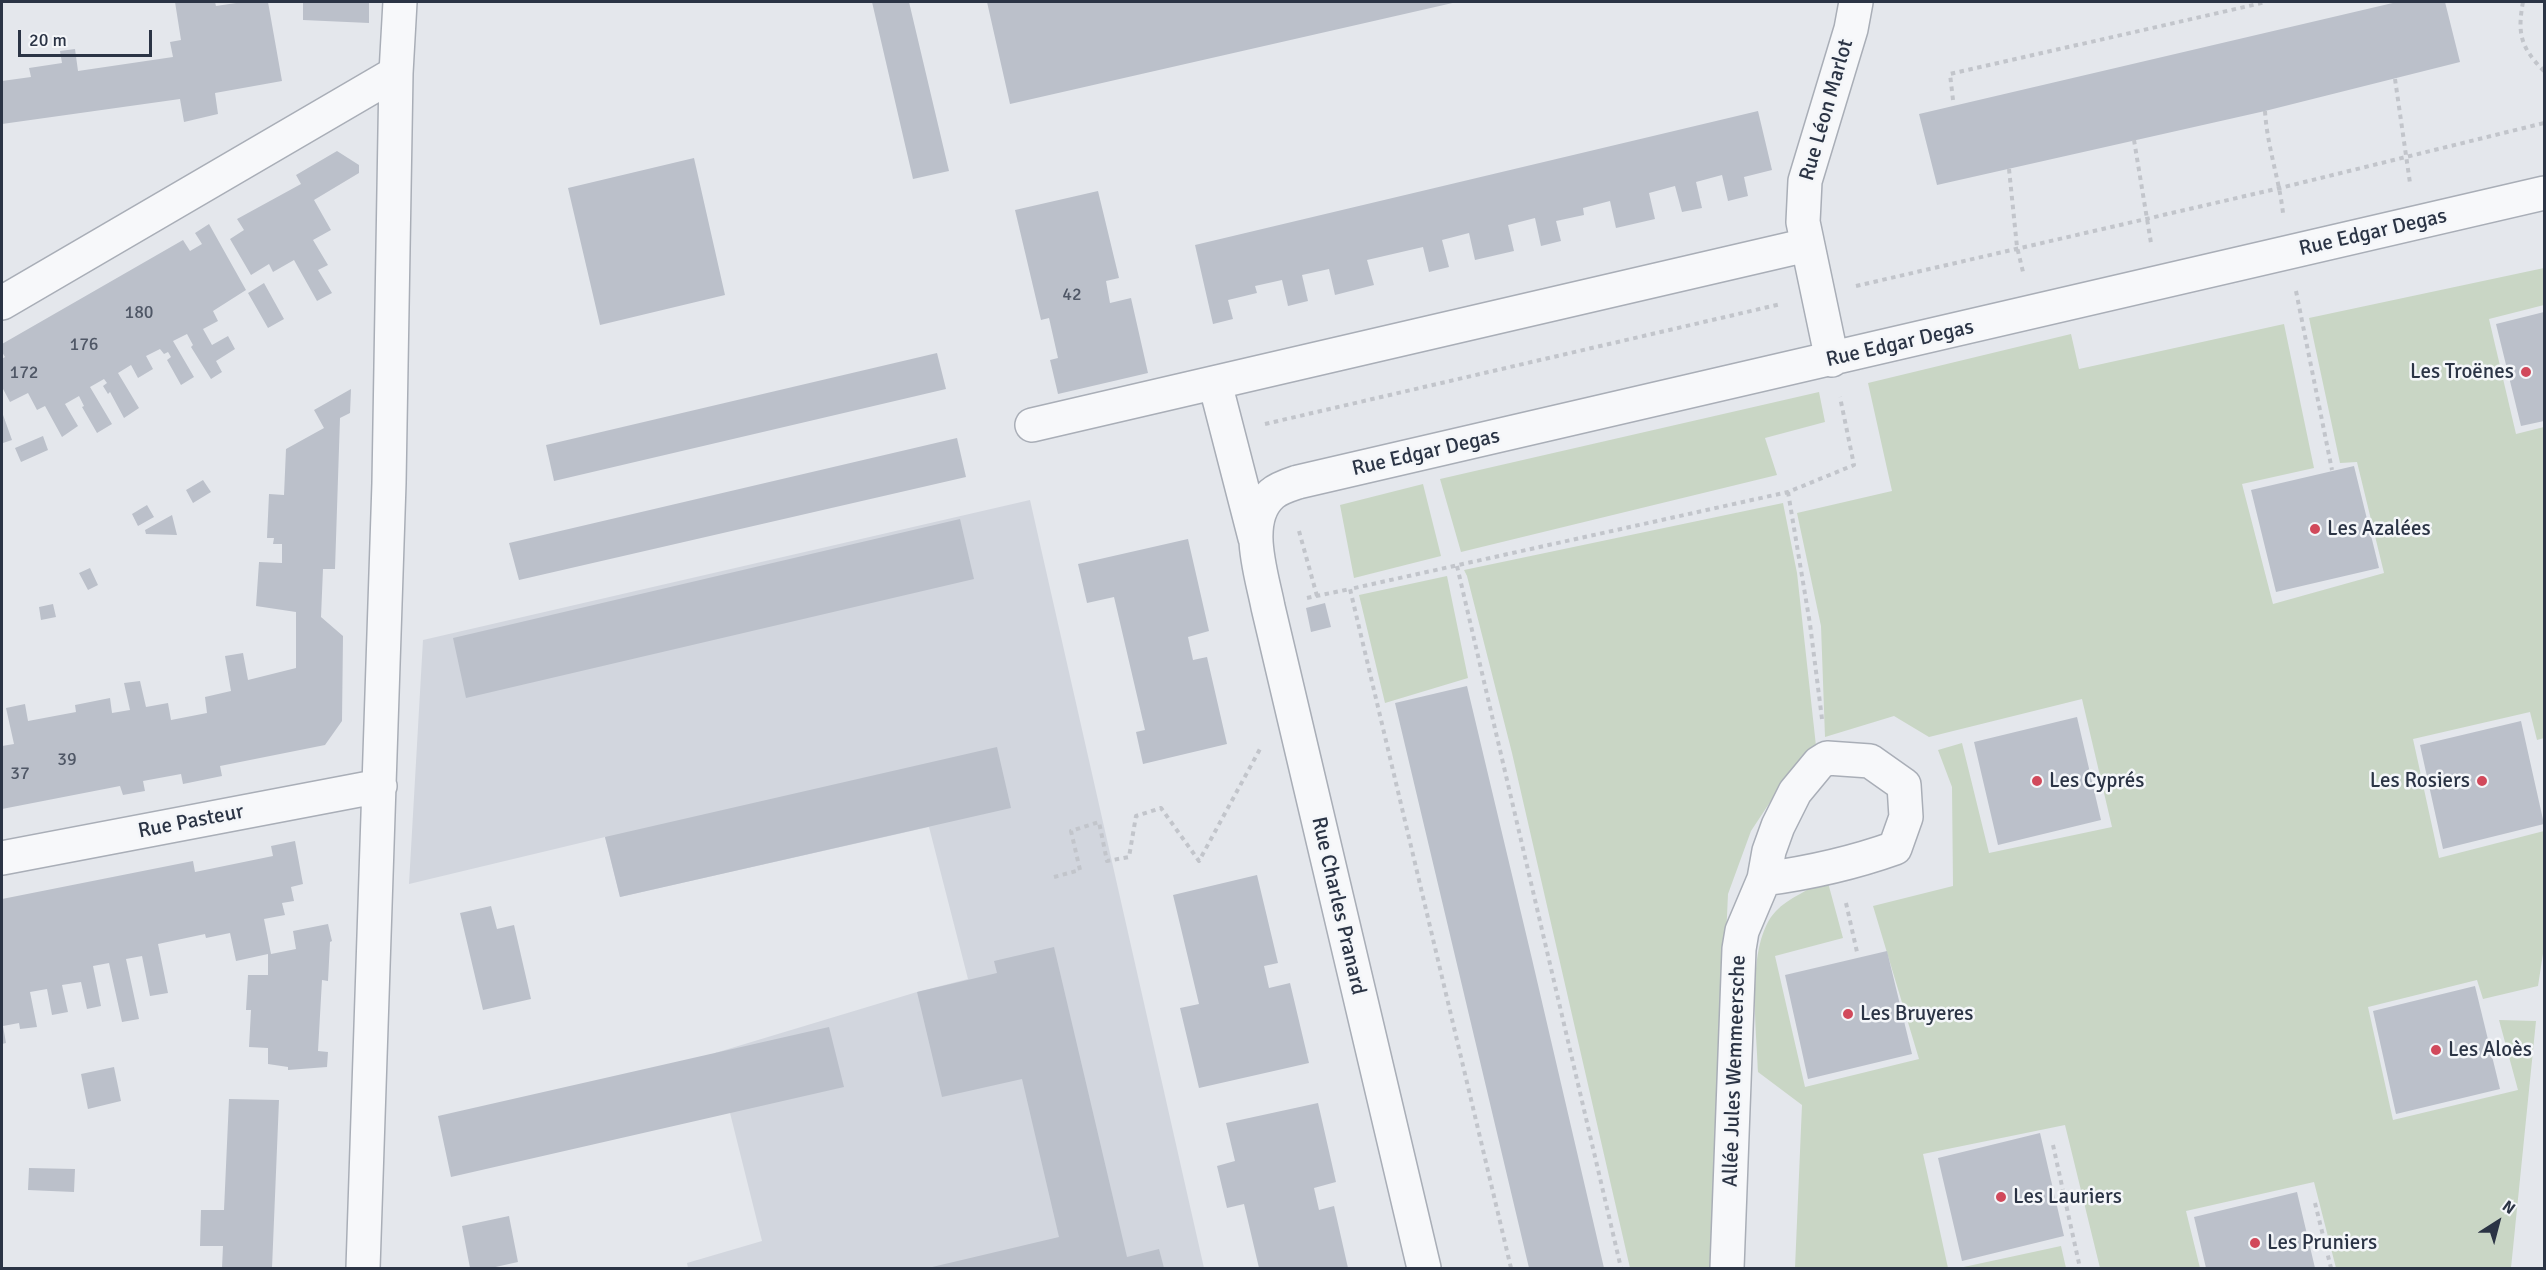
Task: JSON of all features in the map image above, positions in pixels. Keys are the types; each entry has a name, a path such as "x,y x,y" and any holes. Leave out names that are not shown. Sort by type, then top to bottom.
{"street":[{"path":"363,1269 390,471 396,73 400,2"},
{"name":"Rue Léon Marlot","path":"1832,360 1803,222 1805,181 1851,29 1856,2"},
{"path":"2,303 396,73"},
{"name":"Rue Edgar Degas","path":"1262,507 1272,494 1298,482 1832,360 2544,193"},
{"path":"1032,425 1807,245"},
{"name":"Rue Charles Pranard","path":"1215,383 1256,542 1270,616 1424,1269"},
{"name":"Rue Charles Pranard","path":"1256,542 1262,507"},
{"path":"1764,879 1791,876 1894,848 1906,817 1904,785 1870,761 1827,758"},
{"name":"Allée Jules Wemmeersche","path":"1727,1269 1739,949 1742,931 1764,879 1775,835 1795,792 1812,770 1827,758"},
{"name":"Rue Pasteur","path":"2,858 380,786"}],"path":[{"path":"1953,100 1950,74 2266,2"},
{"path":"2523,2 2520,35 2525,48 2544,71"},
{"path":"2395,79 2405,156 2418,222"},
{"path":"2265,111 2266,135 2280,188 2288,252 2332,470"},
{"path":"1228,433 2017,247 2280,188 2544,123"},
{"path":"2134,140 2145,218 2159,282"},
{"path":"2009,169 2017,247 2033,312"},
{"path":"1511,1269 1350,589 1788,492 1854,465 1837,379 1798,367"},
{"path":"1788,492 1810,624 1827,758"},
{"path":"1457,566 1621,1269"},
{"path":"1054,877 1080,870 1071,831 1099,822 1107,861 1129,857 1136,816 1161,808 1199,861 1265,740"},
{"path":"1837,864 1857,952"},
{"path":"2054,1145 2080,1269"},
{"path":"2315,1203 2331,1269"}],"shaded area":[{"path":"1030,500 1204,1268 688,1268 687,1263 762,1241 715,1053 917,992 968,979 929,827 620,897 605,837 409,884 423,640"}],"green space":[{"path":"2544,268 2544,305 2489,319 2516,434 2544,427 2544,738 2537,740 2530,712 2413,739 2439,858 2544,831 2544,947 2538,986 2483,999 2477,980 2368,1007 2393,1120 2518,1090 2499,1020 2536,1021 2511,1268 2336,1268 2314,1182 2186,1211 2200,1268 2100,1268 2065,1125 1923,1154 1948,1268 1795,1268 1802,1105 1758,1072 1755,1011 1756,965 1766,925 1776,911 1793,898 1827,879 1843,938 1775,956 1805,1087 1919,1059 1873,906 1953,886 1952,787 1938,750 1962,743 1989,853 2112,827 2082,699 1929,737 1894,716 1825,737 1821,626 1797,513 1892,491 1868,383 2071,334 2079,369 2284,324 2314,468 2242,484 2273,604 2384,573 2357,462 2340,463 2309,318"},
{"path":"1819,392 1825,422 1765,438 1777,475 1461,552 1440,479"},
{"path":"1423,484 1441,556 1354,578 1340,505"},
{"path":"1783,503 1797,573 1816,746 1786,778 1751,831 1728,894 1711,1268 1630,1268 1512,753 1464,570"},
{"path":"1447,576 1468,678 1385,703 1359,595"},
{"path":"2061,1246 2066,1268 1959,1268"}],"building":[{"path":"175,2 215,2 216,6 243,2 268,2 282,81 215,93 218,114 184,122 180,99 2,124 2,81 31,77 29,68 62,63 60,51 75,49 78,71 173,57 170,42 181,40"},
{"path":"303,2 369,2 369,23 303,20"},
{"path":"872,2 909,2 949,171 913,179"},
{"path":"987,2 1457,2 1010,104"},
{"path":"2397,2 2445,2 2460,62 2265,111 1937,185 1919,114"},
{"path":"1758,111 1772,170 1744,177 1748,196 1728,201 1722,175 1696,182 1702,208 1682,212 1675,186 1649,193 1655,219 1616,228 1610,201 1583,208 1584,215 1556,221 1561,241 1541,246 1535,218 1508,225 1514,251 1475,260 1469,233 1442,240 1449,267 1429,272 1423,247 1367,260 1374,285 1335,295 1329,269 1302,275 1308,301 1288,306 1282,280 1255,286 1257,293 1228,300 1233,319 1213,324 1195,245"},
{"path":"337,151 359,165 359,173 314,200 331,230 313,240 328,265 318,270 332,293 317,301 294,260 273,272 269,264 251,275 230,239 244,230 237,219 301,184 296,175"},
{"path":"694,158 725,295 600,325 568,188"},
{"path":"1098,191 1119,278 1106,281 1110,303 1131,298 1148,373 1058,394 1050,360 1058,358 1049,318 1041,320 1015,210"},
{"path":"209,224 246,290 213,311 218,321 203,329 212,345 228,336 235,349 216,361 222,372 211,379 191,347 193,345 187,334 173,341 194,377 181,385 167,360 171,357 168,352 164,354 160,349 146,356 153,369 138,378 131,365 118,373 139,408 124,418 110,392 108,394 103,386 107,383 104,379 90,387 112,424 97,433 82,407 84,406 79,396 65,404 78,426 62,437 45,406 37,410 28,393 10,402 2,387 2,359 5,357 2,344 183,240 190,251 202,244 195,233"},
{"path":"264,283 284,319 268,328 248,293"},
{"name":"Les Troënes","path":"2544,312 2544,421 2521,426 2496,324"},
{"path":"937,353 946,389 554,481 546,445"},
{"path":"351,389 350,413 340,418 335,569 323,569 321,617 343,636 342,721 325,745 220,766 222,776 183,784 181,774 143,781 145,791 123,795 120,786 2,809 2,746 14,744 6,708 25,704 28,721 76,712 75,705 110,698 112,713 130,710 124,683 140,681 146,707 168,703 171,720 207,713 205,697 231,691 225,656 243,653 248,680 296,668 296,612 256,606 259,562 282,563 282,544 273,544 274,538 267,538 269,494 284,495 286,449 324,428 314,410"},
{"path":"2,412 12,440 3,443 2,442"},
{"path":"43,436 48,450 21,462 15,448"},
{"path":"957,438 966,477 519,580 509,543"},
{"name":"Les Azalées","path":"2354,466 2379,568 2276,592 2251,490"},
{"path":"203,480 211,492 193,503 186,490"},
{"path":"147,505 154,517 138,526 132,514"},
{"path":"172,515 177,535 146,534 145,530"},
{"path":"960,519 974,579 466,698 453,638"},
{"path":"1188,539 1209,631 1188,637 1193,660 1207,657 1227,744 1143,764 1136,732 1145,730 1114,597 1087,603 1078,564"},
{"path":"90,568 98,585 88,590 79,573"},
{"path":"1325,603 1331,627 1311,632 1306,608"},
{"path":"53,604 56,617 41,620 39,607"},
{"path":"1467,686 1604,1268 1529,1268 1395,703"},
{"name":"Les Cyprés","path":"2077,717 2101,820 1998,845 1974,742"},
{"name":"Les Rosiers","path":"2521,721 2544,824 2443,849 2420,745"},
{"path":"997,747 1011,808 620,897 605,837"},
{"path":"295,841 303,884 291,887 294,901 282,903 285,915 264,919 271,954 296,949 293,931 328,924 332,941 330,942 328,981 322,980 318,1051 328,1052 327,1067 288,1070 288,1067 268,1064 268,1048 249,1047 251,1010 246,1010 248,975 268,975 268,954 236,961 230,933 206,938 205,934 158,944 168,993 150,996 142,956 126,959 139,1019 122,1022 109,963 93,966 101,1006 87,1009 81,982 62,985 68,1012 52,1015 47,989 30,992 37,1027 20,1029 19,1023 3,1026 6,1043 2,1044 2,899 193,861 195,872 273,856 271,846"},
{"path":"1257,875 1278,963 1264,966 1269,988 1290,983 1309,1063 1199,1088 1180,1008 1199,1004 1173,895"},
{"path":"491,906 497,929 514,925 531,999 483,1010 460,913"},
{"path":"1054,947 1127,1257 1159,1249 1164,1268 928,1268 1059,1237 1022,1079 942,1097 917,992 997,973 994,961"},
{"name":"Les Bruyeres","path":"1887,951 1912,1054 1808,1079 1785,975"},
{"name":"Les Aloès","path":"2475,986 2500,1089 2396,1114 2373,1011"},
{"path":"829,1027 844,1087 451,1177 438,1116"},
{"path":"114,1067 121,1101 88,1109 81,1074"},
{"path":"229,1099 279,1100 272,1268 222,1268 223,1246 200,1246 201,1210 224,1210"},
{"path":"1318,1103 1336,1182 1314,1188 1319,1210 1334,1206 1348,1268 1259,1268 1244,1204 1227,1208 1217,1166 1235,1161 1226,1123"},
{"name":"Les Lauriers","path":"2040,1133 2064,1236 1962,1261 1938,1158"},
{"path":"29,1168 75,1169 74,1192 28,1190"},
{"name":"Les Pruniers","path":"2297,1192 2315,1268 2206,1268 2194,1217"},
{"path":"509,1216 518,1262 491,1268 470,1268 462,1226"}],"place":[{"name":"Les Troënes","path":"2526,372"},
{"name":"Les Azalées","path":"2315,529"},
{"name":"Les Cyprés","path":"2037,781"},
{"name":"Les Rosiers","path":"2482,781"},
{"name":"Les Bruyeres","path":"1848,1014"},
{"name":"Les Aloès","path":"2436,1050"},
{"name":"Les Lauriers","path":"2001,1197"},
{"name":"Les Pruniers","path":"2255,1243"}]}
